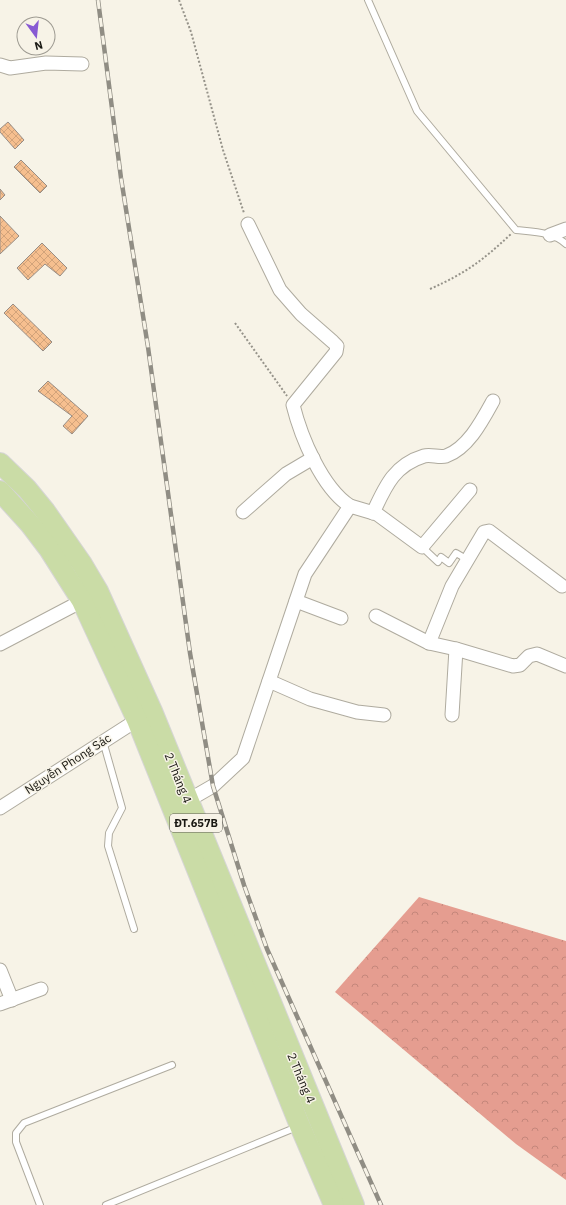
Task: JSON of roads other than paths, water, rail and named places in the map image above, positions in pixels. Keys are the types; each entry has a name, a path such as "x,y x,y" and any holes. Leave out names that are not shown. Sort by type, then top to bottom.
{"main road":[{"name":"2 Tháng 4","path":"4,475 50,518 82,564 90,596 144,715 187,801 254,987 300,1126 334,1205"},
{"name":"2 Tháng 4","path":"0,492 30,524 49,549 90,596"},
{"name":"2 Tháng 4","path":"144,715 254,987 318,1118 354,1205"},
{"path":"300,1126 318,1118"}],"street":[{"path":"0,65 10,68 46,62 82,64"},
{"path":"248,224 280,290 301,314 337,346 336,352 293,405 297,419 313,458 335,494 350,506 373,513 385,519 422,547 470,490"},
{"path":"550,235 566,229"},
{"path":"373,513 387,483 402,467 426,455 445,457 463,446 480,423 493,401"},
{"path":"243,512 286,474 313,458"},
{"path":"187,801 213,786 240,762 246,752 304,574 350,506"},
{"path":"429,643 452,586 484,532 489,531 562,586"},
{"path":"0,644 90,596"},
{"path":"296,601 341,618"},
{"path":"376,616 429,643 456,649 513,666 520,665 530,656 536,654 566,666"},
{"path":"452,715 456,649"},
{"path":"269,681 288,688 300,696 310,699 357,712 384,715"},
{"name":"Nguyễn Phong Sác","path":"0,808 144,715"},
{"path":"0,970 6,1002 41,989"}],"lane":[{"path":"368,0 418,111 516,230 550,235 559,238 566,244"},
{"path":"422,547 438,562 441,557 449,563 456,553 468,560"},
{"path":"103,741 122,808 109,833 108,846 134,929"},
{"path":"40,1205 16,1142 16,1133 24,1123 172,1065"},
{"path":"106,1205 300,1126"}],"railway":[{"path":"98,0 121,178 148,347 190,653 213,786 244,885 267,949 381,1205"}]}
